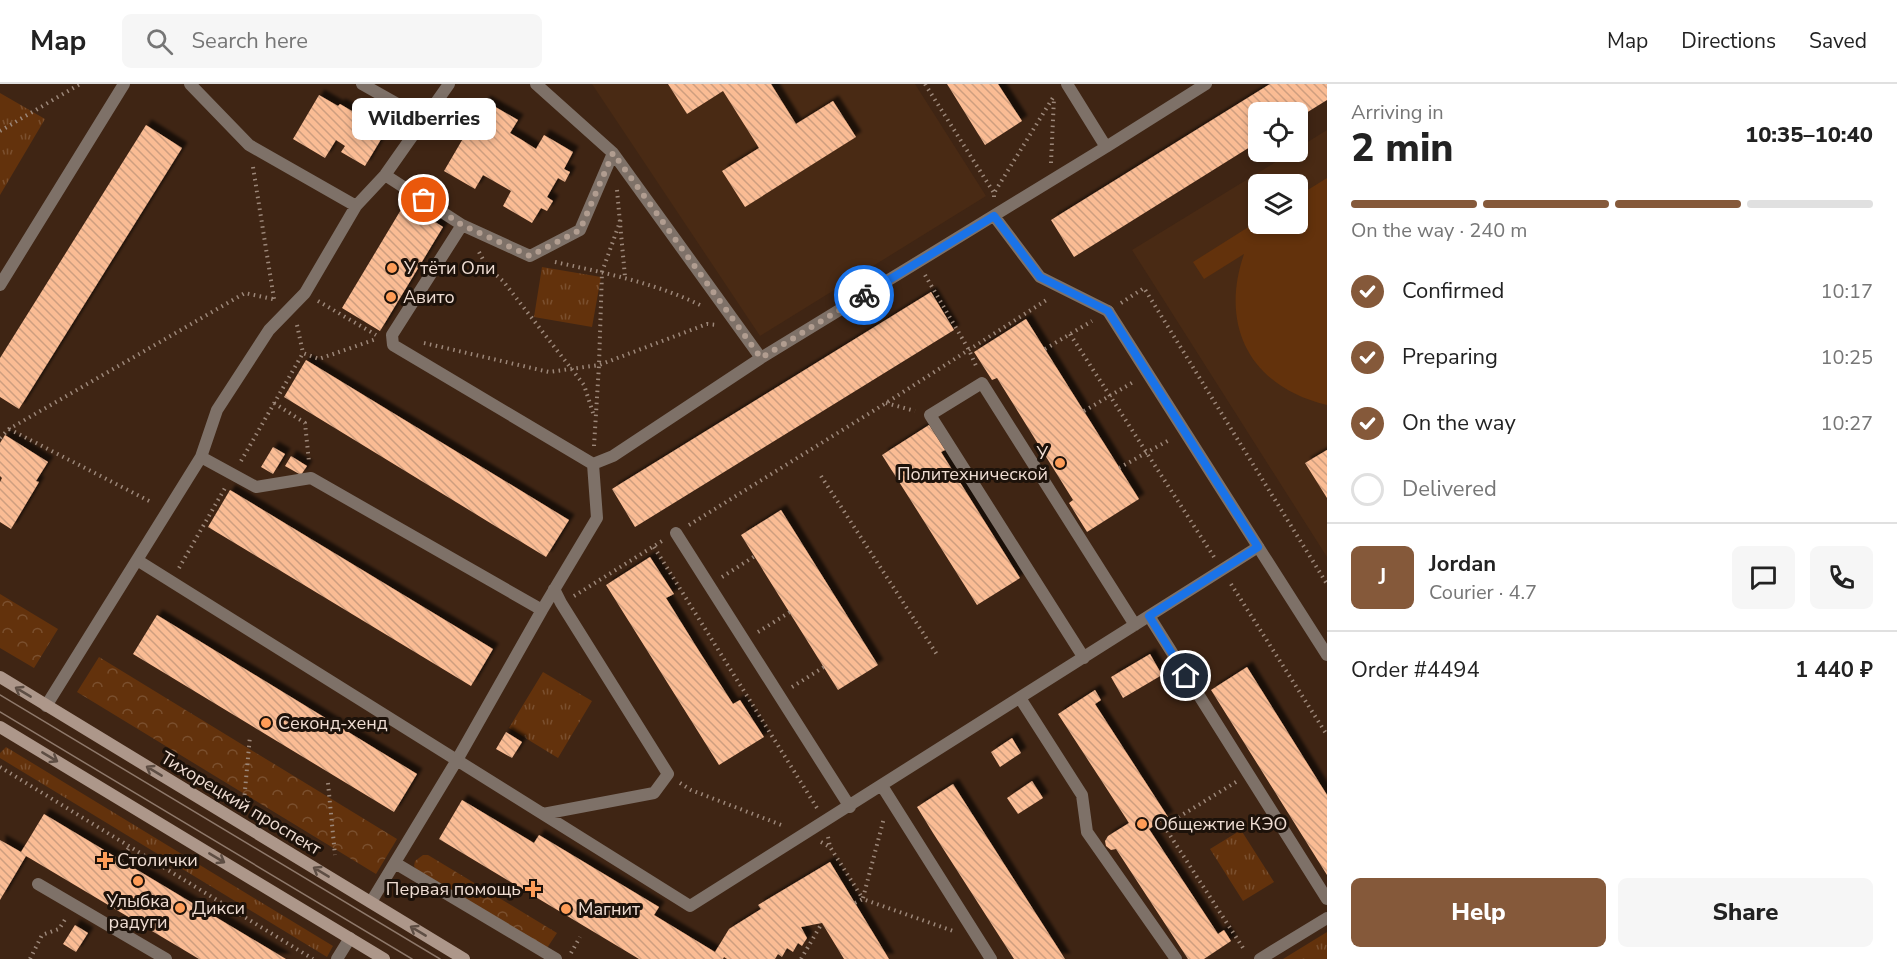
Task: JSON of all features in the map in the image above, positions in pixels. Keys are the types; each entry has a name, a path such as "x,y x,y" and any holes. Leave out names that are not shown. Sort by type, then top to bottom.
{"main road":[{"name":"Тихорецкий проспект","path":"0,677 464,959"},
{"path":"2,731 384,959"}],"street":[{"path":"0,285 124,84"},
{"path":"190,84 249,145 356,206"},
{"path":"362,84 424,119"},
{"path":"46,706 201,457 216,410 269,330 305,293 356,206 386,175 449,84"},
{"path":"536,84 613,153 761,358"},
{"path":"1066,84 1106,147"},
{"path":"593,464 613,456 761,358 1206,84"},
{"path":"386,175 462,225 530,256 580,230 613,153"},
{"path":"994,216 1040,277 1108,311 1327,655"},
{"path":"462,225 392,335 393,345 593,464"},
{"path":"1084,658 930,415 982,383 1135,625"},
{"path":"201,457 256,487 310,478 542,610"},
{"path":"371,903 597,518 593,464"},
{"path":"676,533 850,807"},
{"path":"137,560 690,906 1258,547"},
{"path":"543,814 654,794 668,774 554,589"},
{"path":"1149,616 1327,899"},
{"path":"1020,698 1082,795 1087,832 1176,959"},
{"path":"882,786 992,959"},
{"path":"395,863 556,959"},
{"path":"38,884 166,959"},
{"path":"1260,959 1327,918"},
{"path":"337,959 350,939"}],"path":[{"path":"0,131 80,84"},
{"path":"925,84 994,193"},
{"path":"994,216 994,193 1054,96 1050,181"},
{"path":"249,145 274,299"},
{"path":"617,186 625,277"},
{"path":"593,464 602,272 621,219"},
{"path":"477,250 487,267 502,281 584,385 596,419"},
{"path":"530,256 625,277 679,294 736,323"},
{"path":"917,262 969,350 982,383"},
{"path":"561,603 886,403 1064,288"},
{"path":"1045,349 1144,288 1327,584"},
{"path":"0,438 9,429 245,293 293,305 303,353 171,581"},
{"path":"303,353 319,359 380,337 305,293"},
{"path":"392,335 549,372 599,365 707,324 736,323"},
{"path":"1070,334 1327,735"},
{"path":"1084,411 1147,373"},
{"path":"274,403 305,423 310,478"},
{"path":"886,403 930,415"},
{"path":"9,429 168,510"},
{"path":"1119,468 1185,431"},
{"path":"821,476 938,656"},
{"path":"654,547 826,821 830,847 862,899 980,940"},
{"path":"709,585 755,556"},
{"path":"744,641 790,612"},
{"path":"779,696 824,667"},
{"path":"244,801 250,736"},
{"path":"0,767 313,959"},
{"path":"668,774 691,790 805,834 830,847"},
{"path":"1248,775 1164,826 1251,959"},
{"path":"328,783 335,855"},
{"path":"855,903 862,899 890,798"},
{"path":"121,860 130,846"},
{"path":"30,959 42,935 60,929 73,905"},
{"path":"801,959 822,923"},
{"path":"567,959 580,937"}],"shaded area":[{"path":"592,84 915,84 986,196 760,336"},
{"path":"1327,130 1327,557 1132,250 1248,179 1248,234 1308,234 1308,174 1256,174 1276,162 1308,162 1308,142"}],"green space":[{"path":"0,93 45,119 0,195"},
{"path":"1327,178 1327,405 1301,396 1278,384 1261,369 1248,350 1239,329 1236,306 1237,281 1244,254 1204,279 1193,262 1248,227 1248,234 1308,234 1308,190"},
{"path":"542,267 601,277 592,327 534,317"},
{"path":"0,594 58,629 34,668 0,648"},
{"path":"99,657 397,839 376,874 77,692"},
{"path":"543,672 592,701 558,758 509,728"},
{"path":"6,747 333,946 327,957 0,758 0,753"},
{"path":"1241,830 1274,882 1243,901 1210,849"},
{"path":"423,855 428,855 557,933 547,948 416,869 415,861"},
{"path":"1327,932 1327,959 1283,959"}],"building":[{"path":"668,84 771,84 796,124 833,101 856,137 745,207 722,171 759,148 723,91 687,114"},
{"path":"947,84 998,84 1022,121 985,145"},
{"path":"1270,84 1327,84 1327,100 1308,112 1308,102 1248,102 1248,148 1074,257 1051,220"},
{"path":"319,95 338,106 340,104 386,131 365,166 341,152 345,146 336,140 325,158 293,139"},
{"path":"485,101 518,120 510,133 536,149 544,135 573,152 564,169 570,172 565,182 558,178 547,197 553,201 547,211 541,208 532,223 503,206 511,191 483,175 475,189 444,171"},
{"path":"146,125 182,148 19,409 0,397 0,358"},
{"path":"405,203 443,227 380,331 342,308"},
{"path":"931,292 954,330 635,527 612,489"},
{"path":"1026,319 1139,499 1087,532 1069,503 1073,500 997,378 992,380 974,352"},
{"path":"306,360 569,520 546,557 284,397"},
{"path":"929,425 945,450 941,452 1020,578 977,605 882,455"},
{"path":"5,435 48,462 11,529 0,522 0,482 2,478 0,476 0,443"},
{"path":"273,447 285,454 273,474 261,467"},
{"path":"1327,450 1327,498 1305,463"},
{"path":"291,456 307,466 301,475 285,466"},
{"path":"230,490 493,649 471,686 208,527"},
{"path":"781,510 878,665 838,690 741,535"},
{"path":"650,557 674,594 666,598 699,651 733,704 740,700 764,737 719,765 606,585"},
{"path":"157,615 417,774 394,812 133,654"},
{"path":"1150,654 1162,675 1123,698 1111,677"},
{"path":"1247,667 1327,795 1327,875 1211,690"},
{"name":"Общежтие КЭО","path":"1095,690 1101,700 1095,704 1168,817 1149,829 1218,934 1224,930 1231,941 1204,959 1188,959 1116,849 1111,850 1106,846 1105,841 1108,836 1129,823 1058,714"},
{"path":"506,732 522,742 512,758 496,749"},
{"path":"1012,738 1021,753 1000,767 991,752"},
{"path":"1032,781 1043,798 1018,814 1007,798"},
{"path":"953,784 1065,959 1014,959 933,833 917,807"},
{"path":"462,800 534,843 539,835 659,907 654,915 715,952 729,929 761,909 758,905 830,862 889,959 844,959 822,923 801,927 807,938 802,946 798,943 793,952 787,948 782,957 778,954 775,959 727,959 724,957 723,959 639,959 439,839"},
{"path":"44,814 286,959 199,959 26,856 0,900 0,840 21,852"},
{"path":"75,925 88,933 76,952 63,944"}],"tram line":[{"path":"0,695 440,959"},
{"path":"0,712 412,959"}],"way so far":[{"path":"424,200 462,225 530,256 580,230 613,153 761,358 864,295"}],"place":[{"name":"Wildberries","path":"424,200"},
{"name":"У тёти Оли","path":"392,268"},
{"name":"Авито","path":"391,297"},
{"name":"У Политехнической","path":"1060,463"},
{"name":"Секонд-хенд","path":"266,723"},
{"name":"Общежтие КЭО","path":"1142,824"},
{"name":"Столички","path":"105,860"},
{"name":"Улыбка радуги","path":"138,881"},
{"name":"Первая помощь","path":"533,889"},
{"name":"Дикси","path":"180,908"},
{"name":"Магнит","path":"566,909"}],"route":[{"path":"864,295 994,216 1040,277 1108,311 1258,547 1149,616 1186,676"}]}
